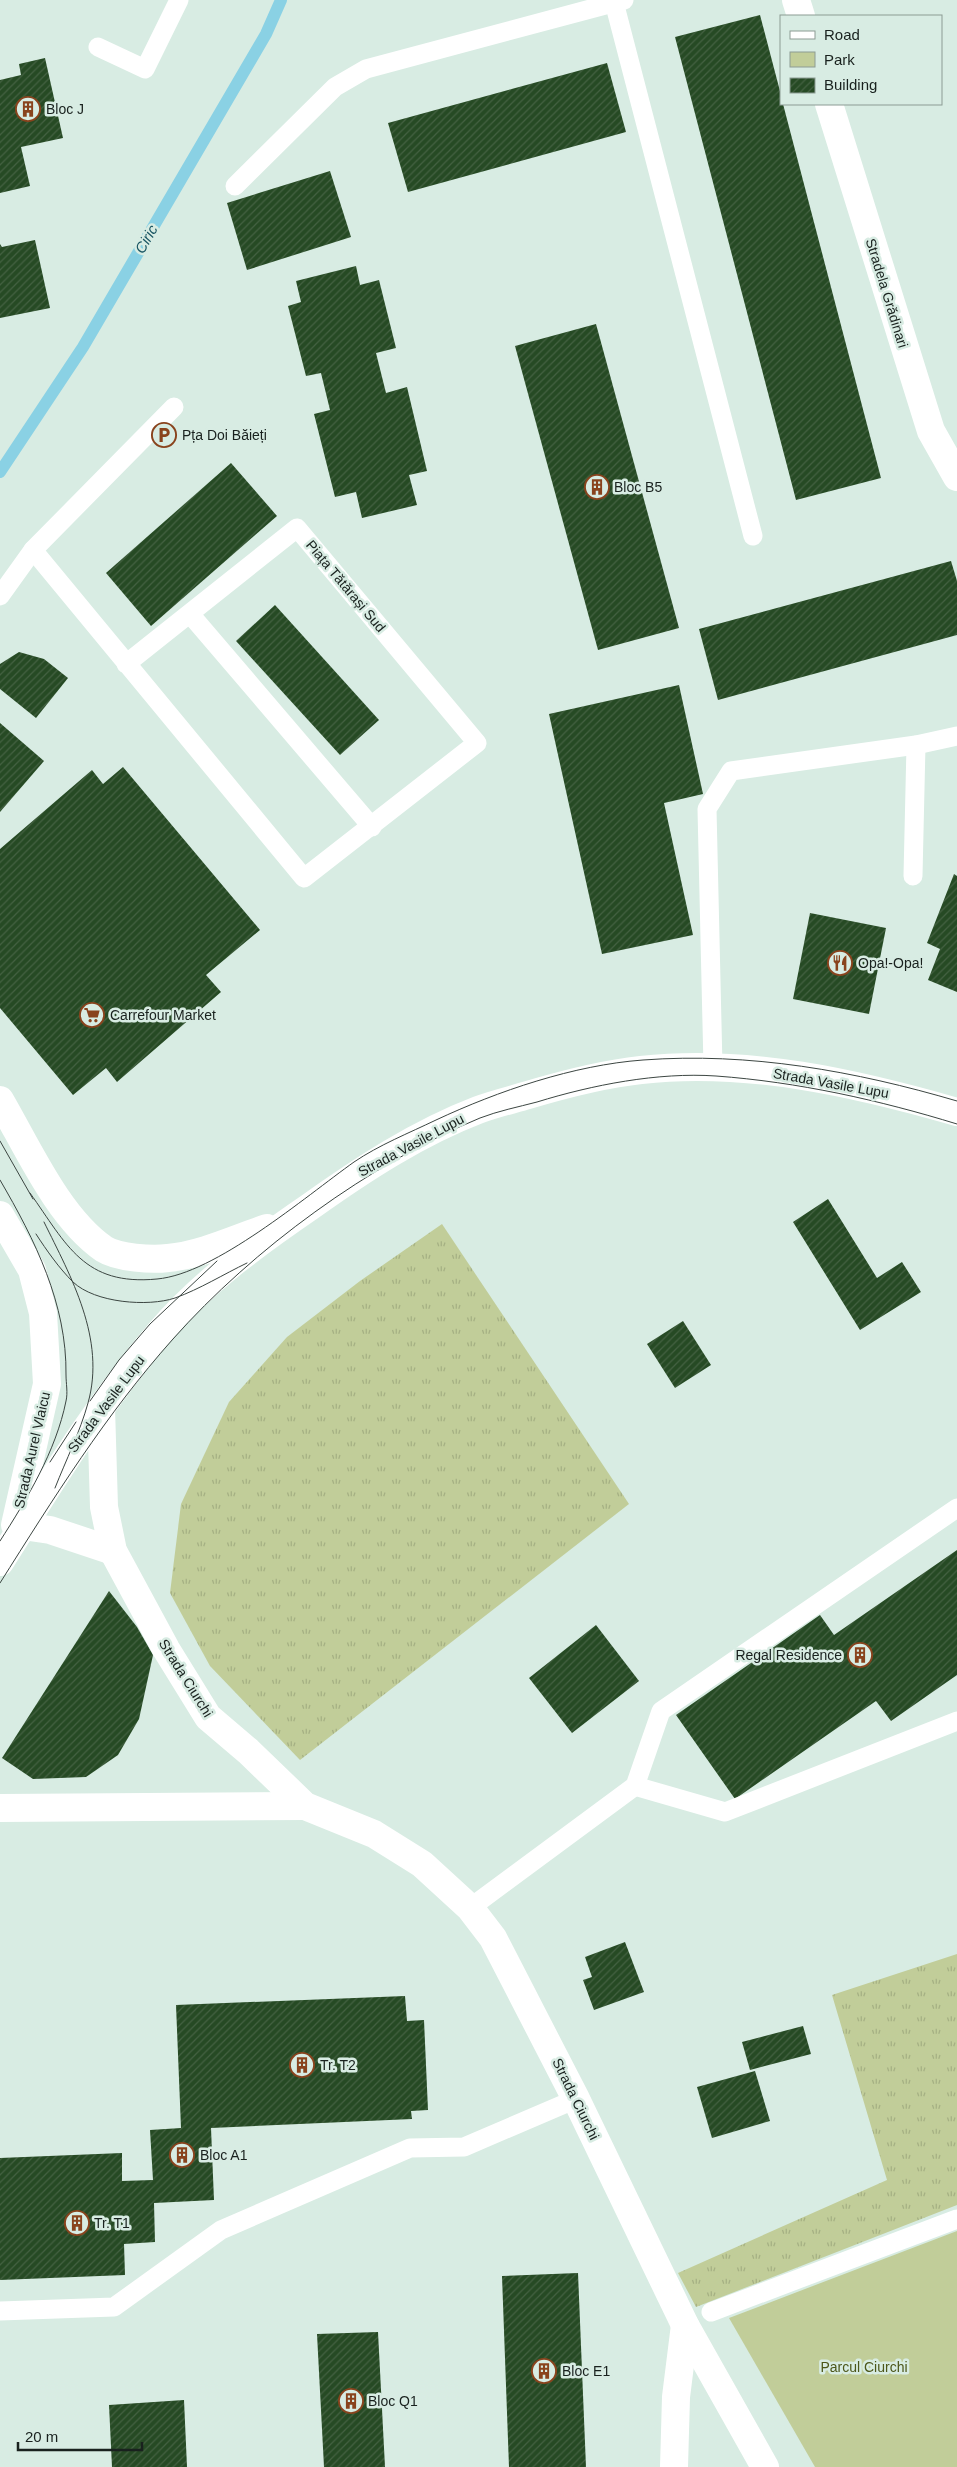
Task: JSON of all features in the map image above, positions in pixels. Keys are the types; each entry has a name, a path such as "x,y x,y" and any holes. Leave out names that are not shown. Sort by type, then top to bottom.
{"street":[{"path":"796,0 801,15"},
{"name":"Stradela Grădinari","path":"829,105 930,431 957,477"},
{"name":"Strada Vasile Lupu","path":"11,1544 101,1408 160,1332 211,1281 287,1222 362,1170 414,1140 478,1110 574,1081 642,1070 713,1067 793,1074 894,1094 957,1112"},
{"path":"0,1100 50,1185 76,1224 106,1250 133,1258 168,1258 190,1254 287,1222"},
{"name":"Strada Aurel Vlaicu","path":"0,1215 32,1270 43,1313 47,1384 11,1544"},
{"name":"Strada Ciurchi","path":"101,1408 104,1507 113,1551 166,1648 208,1717 248,1751 305,1806 374,1834 414,1859 470,1908 494,1938 576,2099 686,2325 765,2467"},
{"path":"11,1544 50,1530 113,1551"},
{"name":"Strada Ciurchi","path":"0,1808 305,1806"},
{"path":"674,2467 676,2397 686,2325"}],"lane":[{"path":"98,47 145,69 179,0"},
{"path":"235,186 335,87 366,69 619,1 753,536"},
{"path":"0,596 33,550 174,407"},
{"name":"Piața Tătărași Sud","path":"126,664 297,528 477,743 372,827"},
{"path":"33,550 304,878 372,827 190,614"},
{"path":"713,1067 707,809 731,771 916,745 957,736"},
{"path":"913,876 916,745"},
{"path":"470,1908 635,1786 661,1712 957,1508"},
{"path":"635,1786 725,1812 957,1721"},
{"path":"0,2311 114,2307 220,2230 410,2148 464,2147 576,2099"},
{"path":"710,2312 957,2219"}],"green space":[{"path":"442,1224 629,1504 300,1760 210,1666 170,1593 181,1504 229,1402 287,1337 360,1281"},
{"path":"957,1954 957,2205 696,2307 678,2273 887,2180 832,1995"},
{"name":"Parcul Ciurchi","path":"957,2231 957,2467 815,2467 729,2318"}],"building":[{"path":"760,15 780,91 780,105 783,105 881,478 796,500 675,37"},
{"name":"Bloc J","path":"45,58 63,138 21,147 30,186 0,193 0,80 21,75 19,64"},
{"path":"607,63 626,132 408,192 388,123"},
{"path":"330,171 351,237 247,270 227,203"},
{"path":"35,240 50,308 0,318 0,244 2,247"},
{"path":"356,266 360,285 379,280 396,348 376,353 386,393 407,387 427,471 409,475 417,505 362,518 356,492 335,497 314,414 330,410 321,373 306,376 288,306 301,302 296,281"},
{"name":"Bloc B5","path":"596,324 679,628 598,650 515,346"},
{"path":"231,463 277,516 151,626 106,573"},
{"path":"951,561 957,581 957,635 718,700 699,629"},
{"path":"275,605 379,720 340,755 236,641"},
{"path":"19,652 44,659 68,678 36,718 0,689 0,664"},
{"path":"679,685 703,794 664,803 693,935 602,954 549,714"},
{"path":"0,723 44,761 0,812"},
{"path":"123,767 260,930 206,975 221,992 117,1082 106,1068 73,1095 0,1008 0,849 92,770 103,784"},
{"path":"954,874 957,876 957,992 928,980 940,949 927,943"},
{"name":"Opa!-Opa!","path":"810,913 886,928 869,1014 793,999"},
{"path":"828,1199 877,1278 902,1262 921,1292 860,1330 793,1222"},
{"path":"683,1321 711,1365 675,1388 647,1344"},
{"name":"Regal Residence","path":"957,1550 957,1675 891,1721 876,1701 735,1799 676,1715 820,1615 834,1635"},
{"path":"109,1591 137,1627 153,1655 139,1719 118,1755 86,1777 33,1779 2,1758"},
{"path":"596,1625 639,1681 572,1733 529,1678"},
{"path":"625,1942 644,1992 594,2010 583,1980 592,1977 585,1957"},
{"path":"405,1996 407,2021 424,2020 428,2110 411,2111 412,2119 211,2128 214,2200 154,2203 155,2242 124,2244 125,2275 0,2280 0,2158 122,2153 122,2181 153,2180 150,2130 181,2128 176,2005"},
{"path":"803,2026 811,2054 750,2070 742,2042"},
{"path":"755,2071 770,2121 712,2138 697,2087"},
{"name":"Bloc E1","path":"578,2273 586,2467 509,2467 502,2276"},
{"name":"Bloc Q1","path":"378,2332 385,2467 324,2467 317,2334"},
{"path":"184,2400 187,2467 112,2467 109,2405"}],"waterway":[{"name":"Ciric","path":"0,472 83,347 266,34 281,0"}],"tram line":[{"path":"30,1193 67,1245 94,1269 112,1276 132,1279 157,1279 180,1274 205,1264 232,1249 259,1232 354,1162 394,1140 485,1099 537,1081 590,1067 643,1060 683,1058 762,1062 802,1066 841,1073 919,1090 957,1101"},
{"path":"0,1583 60,1489 125,1397 173,1339 205,1306 239,1273 315,1212 355,1184 396,1159 438,1137 480,1118 501,1111 580,1090 625,1081 694,1075 747,1079 808,1087 898,1107 957,1124"},
{"path":"0,1141 33,1199"},
{"path":"0,1180 37,1249 55,1298 65,1349 67,1391 61,1420 48,1456 30,1491 0,1541"},
{"path":"44,1222 75,1287 83,1309 93,1355 92,1379 85,1414 55,1488"},
{"path":"36,1234 53,1259 73,1282 94,1295 122,1301 151,1302 175,1298 247,1263"},
{"path":"90,1401 119,1360 150,1324 217,1261"},
{"path":"50,1462 76,1422"}],"place":[{"name":"Bloc J","path":"28,109"},
{"name":"Pța Doi Băieți","path":"164,435"},
{"name":"Bloc B5","path":"597,487"},
{"name":"Opa!-Opa!","path":"840,963"},
{"name":"Carrefour Market","path":"92,1015"},
{"name":"Regal Residence","path":"860,1655"},
{"name":"Tr. T2","path":"302,2065"},
{"name":"Bloc A1","path":"182,2155"},
{"name":"Tr. T1","path":"77,2223"},
{"name":"Bloc E1","path":"544,2371"},
{"name":"Bloc Q1","path":"351,2401"}]}
